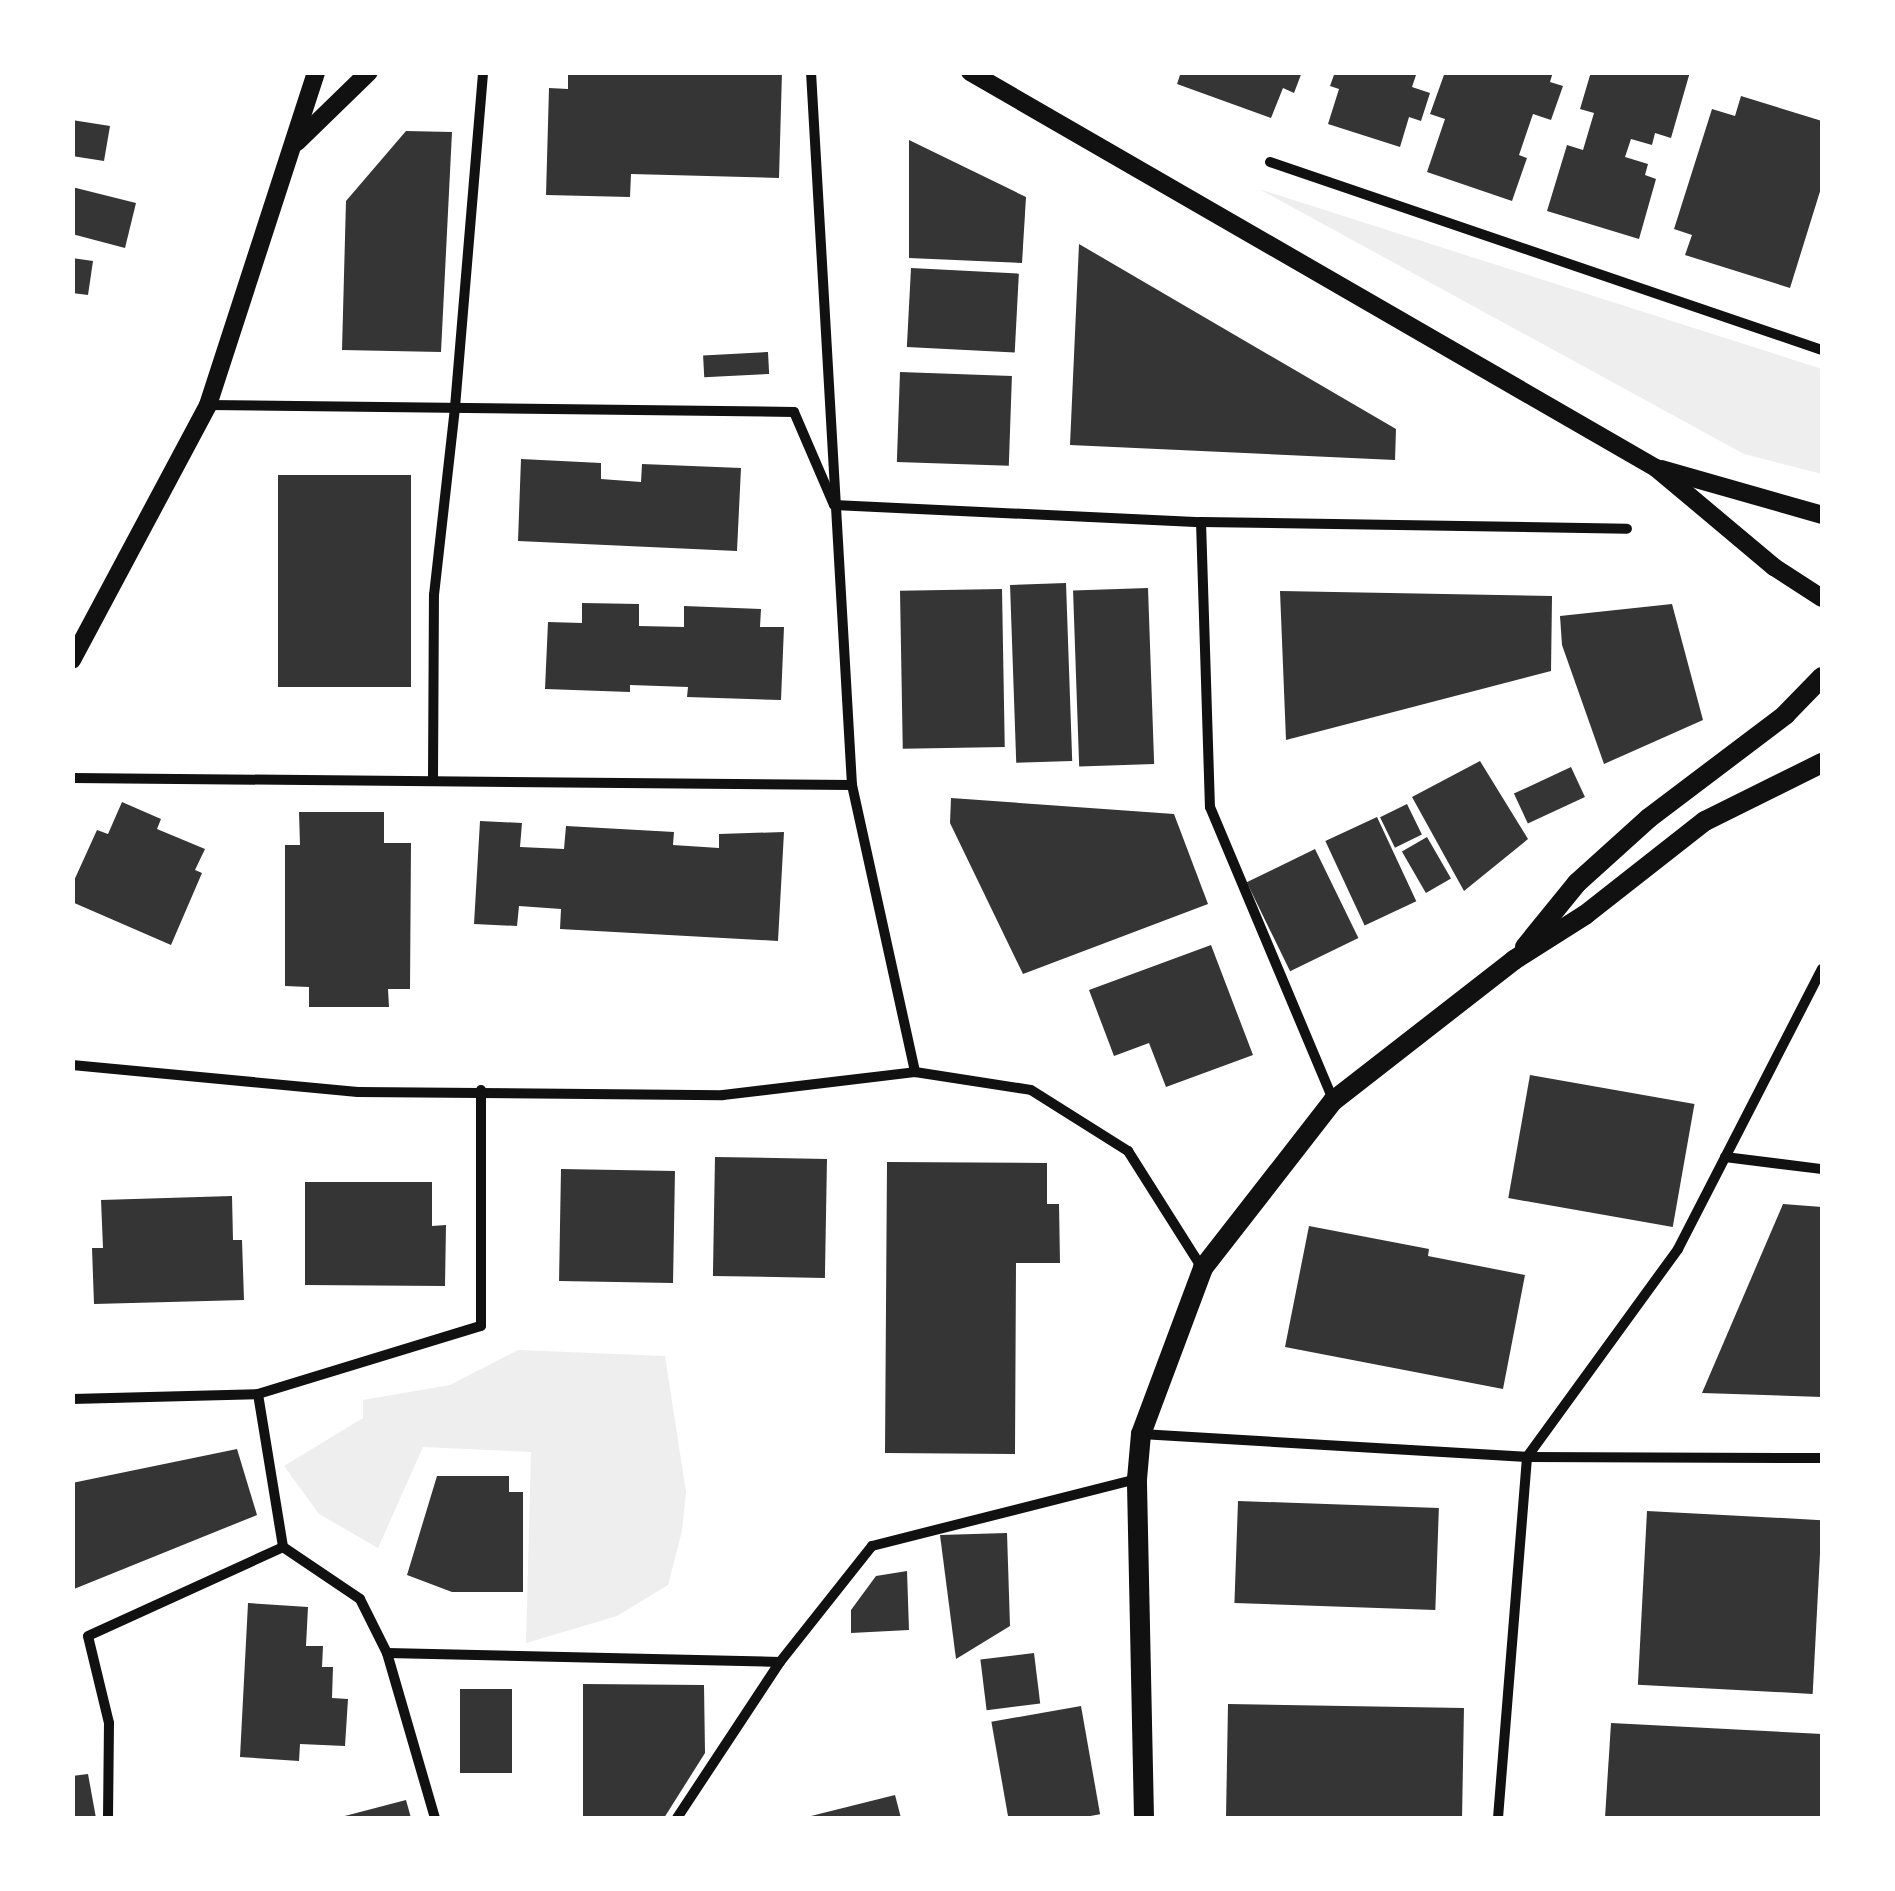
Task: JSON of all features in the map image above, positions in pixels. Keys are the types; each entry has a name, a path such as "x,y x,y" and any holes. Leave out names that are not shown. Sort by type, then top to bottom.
{"main road":[{"path":"1514,960 1577,882 1649,818 1785,714 1822,677"},
{"path":"1144,1818 1137,1479 1141,1434 1203,1268 1333,1100 1514,960 1584,915 1705,820 1822,763"}],"street":[{"path":"72,660 208,406 316,72"},
{"path":"293,146 369,72"},
{"path":"433,778 434,594 456,406 483,72"},
{"path":"811,72 852,785 915,1072"},
{"path":"970,72 1656,468 1774,567 1822,598"},
{"path":"1270,162 1822,350"},
{"path":"208,406 794,412 834,505"},
{"path":"1656,468 1822,515"},
{"path":"834,505 1200,522 1627,529"},
{"path":"1200,522 1210,806 1333,1100"},
{"path":"72,778 433,778 852,785"},
{"path":"1498,1818 1528,1457 1678,1249 1822,969"},
{"path":"72,1065 358,1092 481,1090 723,1095 915,1072 1030,1090 1128,1151 1203,1268"},
{"path":"72,1399 258,1394 481,1326 481,1090"},
{"path":"1726,1157 1822,1169"},
{"path":"258,1394 283,1547 360,1599 387,1653 436,1818"},
{"path":"1141,1434 1528,1457 1822,1458"},
{"path":"676,1818 780,1662 872,1546 1137,1479"},
{"path":"72,1641 283,1547"},
{"path":"88,1636 110,1722 108,1818"},
{"path":"387,1653 780,1662"}],"shaded area":[{"path":"1259,189 1822,369 1822,474 1744,454"},
{"path":"518,1350 665,1356 686,1492 682,1531 668,1585 617,1616 526,1643 531,1452 423,1447 378,1548 319,1514 284,1466 363,1418 363,1400 450,1385"}],"building":[{"path":"568,72 782,72 779,178 631,174 630,197 546,195 549,88 568,89"},
{"path":"1181,72 1302,72 1294,93 1283,88 1271,118 1177,84"},
{"path":"1335,72 1417,72 1412,87 1430,93 1421,121 1409,117 1400,147 1328,124 1339,89 1330,86"},
{"path":"1445,72 1553,72 1550,82 1563,86 1551,120 1533,114 1519,155 1527,158 1512,201 1427,172 1445,119 1430,114"},
{"path":"1591,72 1690,72 1671,138 1655,133 1652,145 1631,139 1625,157 1648,164 1645,175 1656,179 1639,239 1547,211 1567,145 1583,150 1594,113 1580,109"},
{"path":"1741,96 1822,121 1822,185 1790,288 1685,255 1692,235 1674,229 1712,109 1735,116"},
{"path":"72,120 110,126 104,161 72,156"},
{"path":"406,131 452,132 441,352 342,350 346,201"},
{"path":"909,140 1026,197 1022,263 909,258"},
{"path":"72,187 136,203 125,248 72,234"},
{"path":"1079,244 1396,429 1395,460 1070,445"},
{"path":"72,258 93,261 88,295 72,293"},
{"path":"911,268 1019,274 1015,353 907,347"},
{"path":"768,352 769,374 704,377 703,355"},
{"path":"900,372 1012,376 1009,466 897,462"},
{"path":"521,459 601,463 601,479 641,482 642,464 741,468 737,551 518,541"},
{"path":"278,475 411,475 411,687 278,687"},
{"path":"1066,583 1072,761 1016,763 1010,585"},
{"path":"1148,588 1154,764 1079,767 1073,591"},
{"path":"1002,589 1005,747 903,749 900,591"},
{"path":"1280,591 1552,596 1551,671 1286,740"},
{"path":"582,603 639,604 639,626 684,627 684,606 761,609 760,627 784,627 781,700 687,697 688,687 630,685 630,692 545,689 548,622 582,623"},
{"path":"1672,604 1703,720 1604,764 1562,645 1560,616"},
{"path":"1480,761 1528,839 1464,891 1412,797"},
{"path":"1571,767 1585,797 1528,824 1514,794"},
{"path":"951,798 1174,814 1208,904 1023,974 950,823"},
{"path":"122,802 161,819 157,829 205,849 195,870 202,873 171,945 72,902 72,885 97,830 108,834"},
{"path":"1407,804 1422,835 1395,848 1380,817"},
{"path":"299,812 384,812 384,843 411,843 410,989 388,989 389,1007 309,1007 309,987 285,986 285,845 300,845"},
{"path":"1377,817 1416,901 1365,925 1325,841"},
{"path":"480,821 522,823 520,847 564,849 566,826 674,832 673,845 719,848 719,834 784,832 778,941 560,929 561,909 519,906 517,926 474,924"},
{"path":"1427,837 1451,879 1426,893 1402,852"},
{"path":"1315,849 1358,938 1290,971 1247,882"},
{"path":"1211,945 1253,1055 1166,1087 1149,1043 1114,1056 1089,990"},
{"path":"1530,1075 1694,1104 1673,1227 1508,1198"},
{"path":"715,1157 827,1159 825,1278 713,1276"},
{"path":"887,1162 1047,1163 1047,1204 1059,1204 1060,1263 1016,1263 1015,1454 885,1453"},
{"path":"561,1169 675,1171 673,1283 559,1281"},
{"path":"305,1182 432,1182 432,1226 446,1225 445,1286 305,1285"},
{"path":"232,1196 233,1240 242,1240 244,1300 94,1304 92,1248 103,1248 101,1200"},
{"path":"1783,1204 1822,1207 1822,1397 1702,1393"},
{"path":"1309,1226 1429,1249 1428,1256 1525,1275 1503,1389 1285,1347"},
{"path":"237,1449 257,1515 74,1589 72,1483"},
{"path":"437,1476 509,1476 509,1492 523,1492 523,1592 452,1592 407,1575"},
{"path":"1238,1501 1439,1508 1435,1610 1234,1603"},
{"path":"1647,1511 1822,1520 1813,1694 1638,1685"},
{"path":"1007,1533 1010,1626 956,1659 940,1535"},
{"path":"907,1571 909,1630 851,1633 851,1610 876,1576"},
{"path":"248,1603 308,1607 306,1646 323,1646 322,1667 333,1667 332,1698 348,1699 345,1746 300,1744 299,1761 240,1757"},
{"path":"1034,1653 1040,1704 987,1710 980,1660"},
{"path":"583,1684 704,1685 705,1753 664,1818 583,1818"},
{"path":"460,1689 512,1689 512,1773 460,1773"},
{"path":"1228,1704 1464,1708 1462,1818 1226,1818"},
{"path":"1081,1706 1100,1814 1008,1818 991,1722"},
{"path":"1611,1723 1822,1734 1822,1818 1605,1818"},
{"path":"88,1774 96,1818 72,1818 72,1776"},
{"path":"895,1795 901,1818 807,1818 807,1817"},
{"path":"406,1800 411,1818 341,1818 341,1817"}]}
